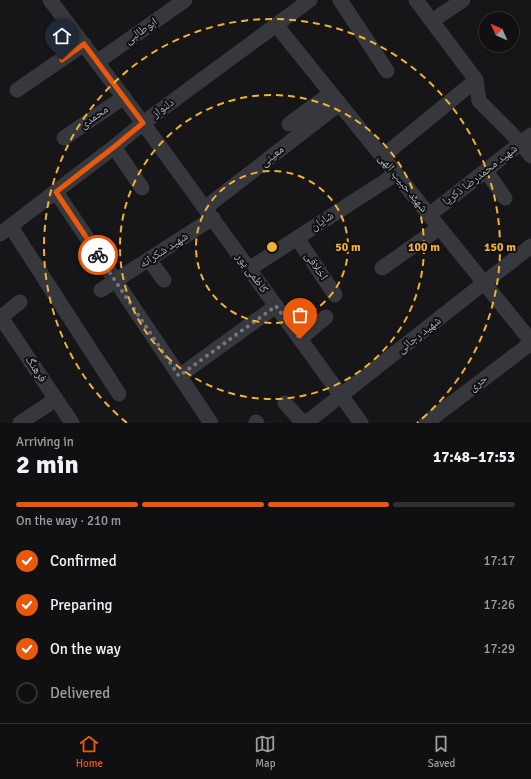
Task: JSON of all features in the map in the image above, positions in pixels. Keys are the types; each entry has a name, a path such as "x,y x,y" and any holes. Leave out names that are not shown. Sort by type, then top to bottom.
{"street":[{"name":"کاظمی پور","path":"50,0 124,97 361,423"},
{"name":"ابوطالبی","path":"97,62 184,0"},
{"name":"دلنواز","path":"5,230 56,192 143,123 310,0"},
{"path":"340,0 387,71"},
{"path":"416,0 476,80 479,101 526,139 531,156"},
{"path":"432,21 463,0"},
{"name":"شهید حبیب الهی","path":"276,25 531,342"},
{"path":"17,90 84,44"},
{"path":"382,157 476,80"},
{"name":"محمدی","path":"64,138 124,97"},
{"path":"289,124 335,98"},
{"name":"معینی","path":"209,213 335,98"},
{"name":"شهید محمدرضا ذکریا","path":"429,215 526,139"},
{"path":"114,147 142,188"},
{"path":"486,171 505,198"},
{"name":"شایان","path":"249,269 396,174"},
{"path":"56,192 211,423"},
{"name":"شهید شکرانه","path":"101,290 149,260 209,213"},
{"path":"382,268 439,228"},
{"path":"5,230 119,394"},
{"name":"اخلاقی","path":"297,238 335,294"},
{"name":"شهید رجائی","path":"306,423 531,246"},
{"path":"149,260 164,280"},
{"path":"2,324 20,302"},
{"path":"179,376 276,306"},
{"path":"300,339 326,317"},
{"name":"فرهنگ","path":"2,324 72,423"},
{"name":"حری","path":"426,423 531,342"},
{"path":"20,423 56,399"},
{"path":"285,402 303,423"}],"way so far":[{"path":"98,255 179,376 276,306 300,339"}],"route":[{"path":"62,60 84,44 143,123 56,192 98,255"}]}
